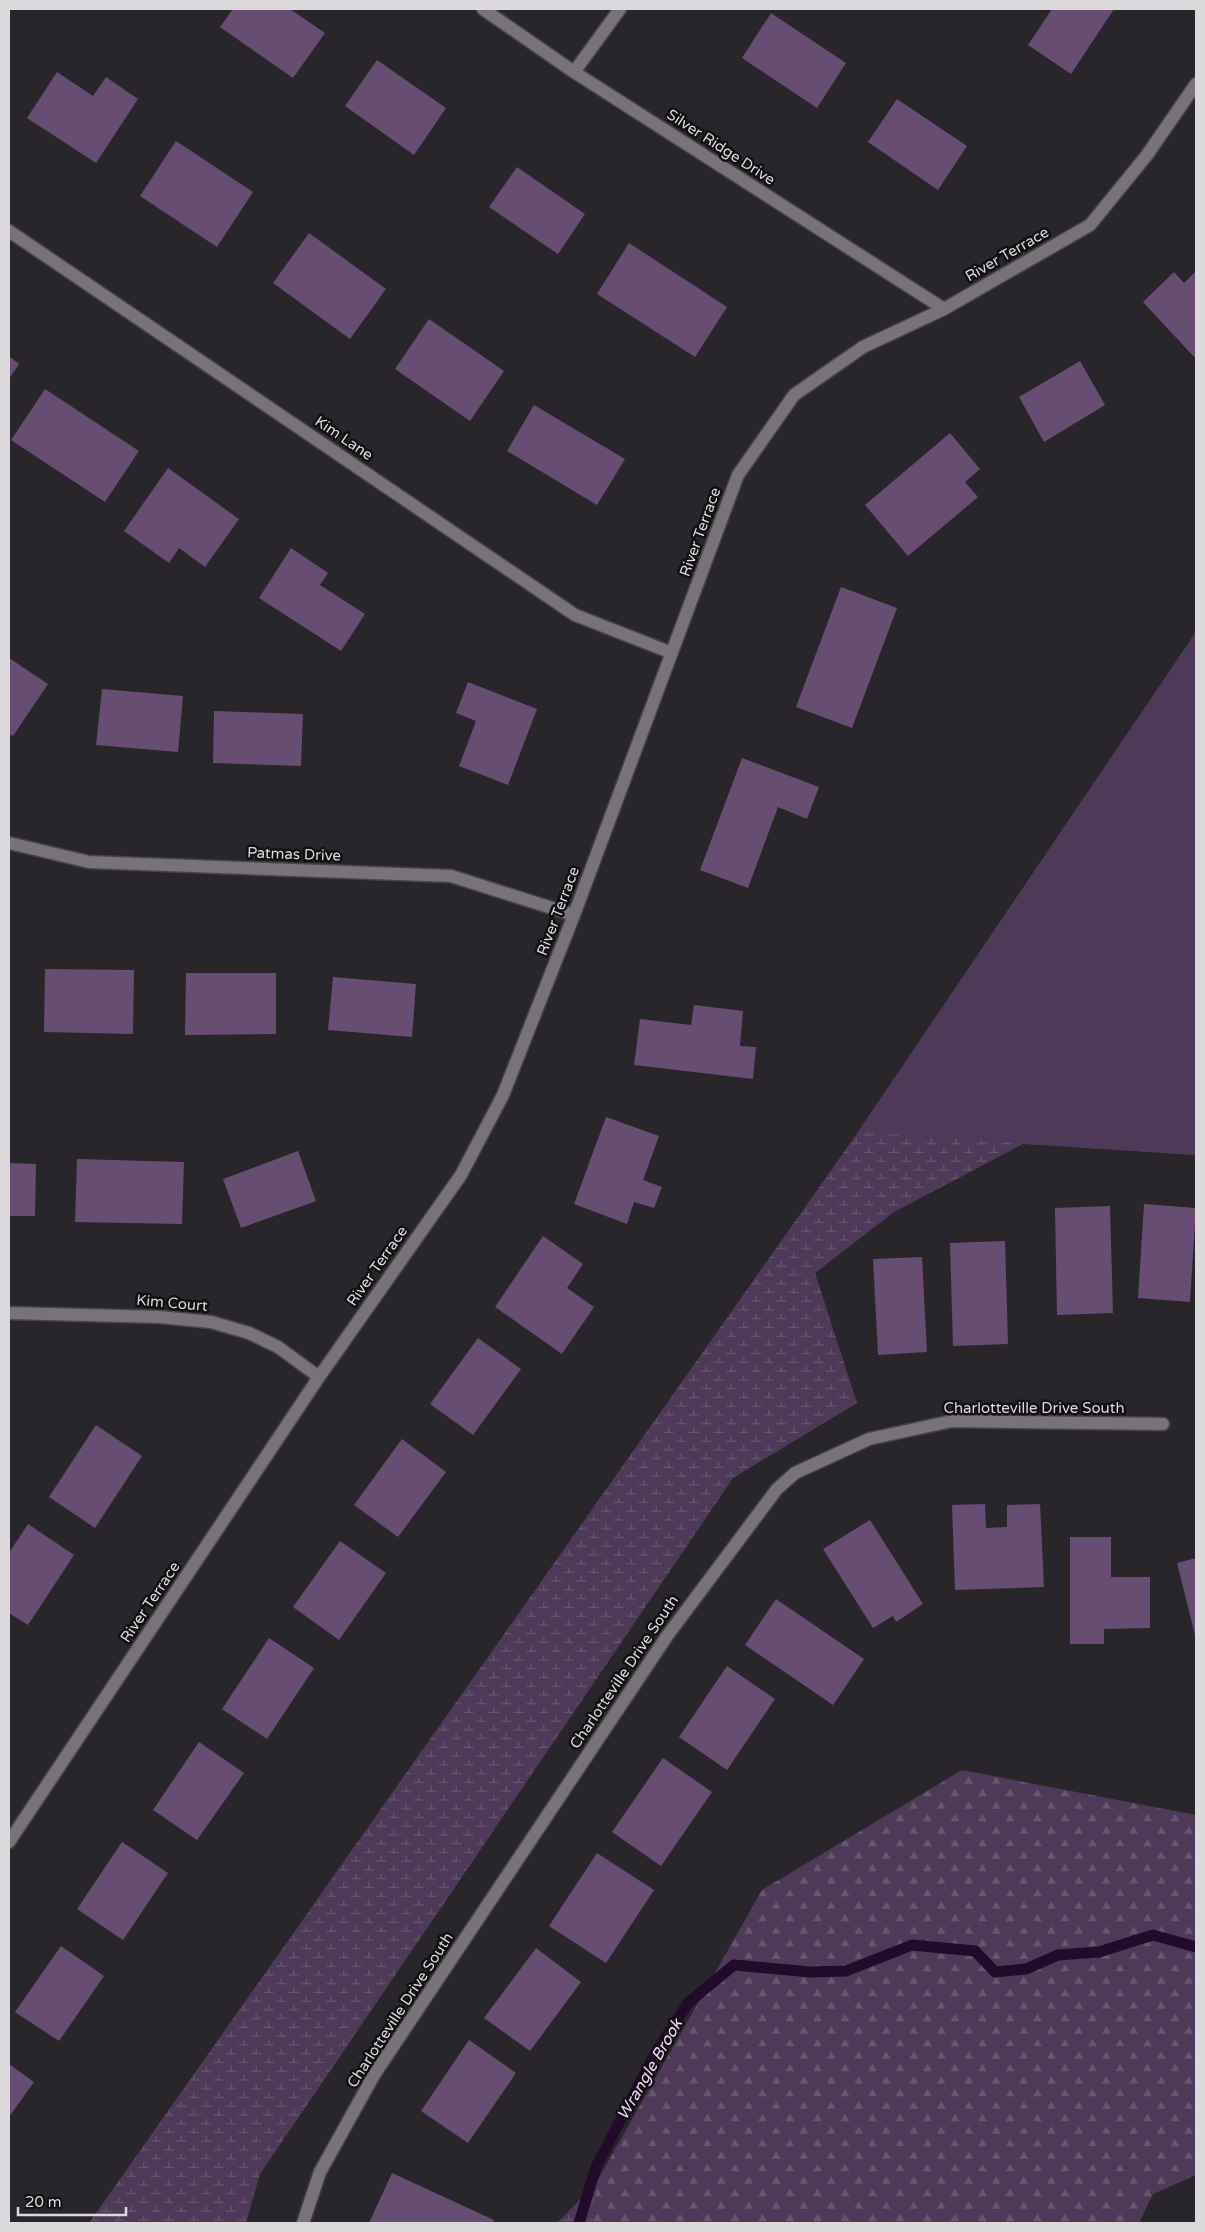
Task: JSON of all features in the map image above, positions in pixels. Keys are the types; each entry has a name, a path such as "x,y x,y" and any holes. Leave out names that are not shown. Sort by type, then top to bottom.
{"street":[{"name":"Silver Ridge Drive","path":"482,9 574,72 944,309"},
{"path":"574,72 620,9"},
{"name":"River Terrace","path":"9,1842 319,1377 462,1175 503,1095 574,915 738,475 794,395 863,347 944,309 1090,225 1147,155 1196,84"},
{"name":"Kim Lane","path":"9,230 575,615 672,653"},
{"name":"Patmas Drive","path":"9,843 89,862 451,876 574,915"},
{"name":"Kim Court","path":"9,1313 160,1317 211,1322 249,1333 278,1347 319,1377"},
{"name":"Charlotteville Drive South","path":"304,2223 320,2172 374,2075 666,1636 777,1489 796,1473 869,1439 952,1421 1163,1424"}],"green space":[{"path":"1196,632 1196,1155 1023,1144 894,1212 815,1273 857,1403 733,1478 260,2174 246,2223 89,2223 858,1132"},
{"path":"1196,632 1196,1155 858,1132"},
{"path":"962,1770 1196,1815 1196,2175 1153,2194 1139,2223 593,2223 596,2183 762,1890"},
{"path":"596,2183 593,2223 557,2223"}],"building":[{"path":"233,9 290,9 325,33 293,78 220,27"},
{"path":"1052,9 1114,9 1071,74 1028,45"},
{"path":"771,13 846,63 817,108 742,58"},
{"path":"377,60 446,108 414,155 345,106"},
{"path":"57,72 93,96 106,77 138,99 96,163 27,118"},
{"path":"897,99 967,146 938,190 868,142"},
{"path":"176,141 253,192 217,247 140,196"},
{"path":"517,167 585,214 558,254 489,207"},
{"path":"309,233 386,289 350,339 273,283"},
{"path":"629,243 727,307 695,357 597,294"},
{"path":"1196,271 1196,359 1143,302 1174,272 1184,283"},
{"path":"429,319 504,371 470,421 395,369"},
{"path":"9,356 19,364 9,379"},
{"path":"1080,361 1105,405 1044,442 1019,397"},
{"path":"45,389 139,451 105,502 11,440"},
{"path":"534,405 625,459 597,505 507,451"},
{"path":"950,433 980,469 965,482 978,497 908,556 865,505"},
{"path":"168,468 239,519 205,567 179,548 169,563 124,531"},
{"path":"291,548 328,573 320,585 365,614 341,651 259,598"},
{"path":"841,587 897,608 852,728 796,707"},
{"path":"9,658 48,684 13,736 9,734"},
{"path":"468,682 537,709 508,785 459,766 476,721 456,713"},
{"path":"102,689 183,696 178,752 96,745"},
{"path":"214,711 303,714 301,766 213,763"},
{"path":"742,758 819,787 807,819 778,807 748,888 700,870"},
{"path":"45,969 134,970 133,1034 44,1032"},
{"path":"186,973 276,973 276,1034 185,1035"},
{"path":"333,977 416,984 412,1037 328,1030"},
{"path":"694,1005 743,1011 740,1046 756,1047 753,1079 634,1065 640,1019 691,1025"},
{"path":"606,1117 659,1136 643,1180 662,1187 654,1208 634,1202 627,1224 574,1204"},
{"path":"298,1151 316,1201 241,1228 223,1179"},
{"path":"77,1159 184,1162 182,1224 75,1222"},
{"path":"9,1163 36,1164 35,1216 9,1216"},
{"path":"1144,1204 1196,1208 1190,1302 1138,1298"},
{"path":"1110,1206 1113,1313 1057,1315 1055,1208"},
{"path":"543,1236 583,1264 567,1288 594,1307 562,1354 495,1307"},
{"path":"1005,1241 1008,1344 953,1346 950,1243"},
{"path":"922,1257 927,1352 878,1355 873,1259"},
{"path":"478,1338 521,1369 473,1435 430,1404"},
{"path":"96,1425 142,1456 95,1528 49,1497"},
{"path":"402,1439 446,1472 398,1537 354,1505"},
{"path":"985,1504 986,1528 1007,1527 1007,1505 1040,1504 1044,1587 955,1590 952,1505"},
{"path":"870,1520 923,1604 896,1622 893,1616 873,1628 823,1549"},
{"path":"28,1524 74,1555 28,1625 9,1613 9,1553"},
{"path":"1070,1537 1111,1537 1111,1577 1150,1577 1150,1628 1104,1629 1104,1644 1070,1644"},
{"path":"340,1541 386,1573 339,1640 293,1607"},
{"path":"1196,1558 1196,1639 1177,1563"},
{"path":"776,1599 864,1659 833,1705 745,1645"},
{"path":"269,1638 314,1668 267,1739 222,1709"},
{"path":"727,1666 775,1699 727,1770 679,1737"},
{"path":"199,1742 244,1773 197,1840 153,1810"},
{"path":"663,1758 712,1792 661,1866 612,1832"},
{"path":"122,1842 168,1873 123,1940 77,1909"},
{"path":"597,1853 654,1890 606,1963 549,1926"},
{"path":"61,1946 104,1976 59,2041 15,2012"},
{"path":"536,1948 581,1982 530,2051 484,2018"},
{"path":"469,2040 516,2073 468,2143 421,2111"},
{"path":"9,2064 34,2082 9,2117"},
{"path":"392,2173 494,2220 493,2223 369,2223"}],"waterway":[{"name":"Wrangle Brook","path":"579,2223 596,2167 656,2052 688,2003 734,1965 810,1972 846,1971 912,1945 975,1951 995,1972 1026,1969 1058,1955 1099,1952 1153,1935 1196,1947"}]}
